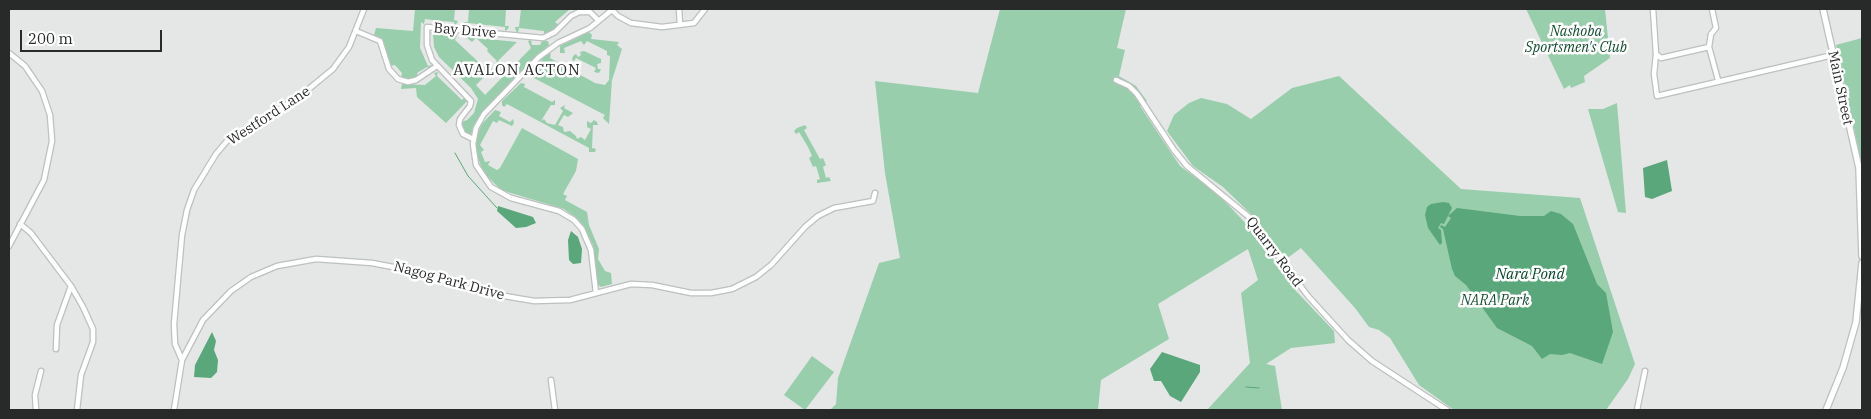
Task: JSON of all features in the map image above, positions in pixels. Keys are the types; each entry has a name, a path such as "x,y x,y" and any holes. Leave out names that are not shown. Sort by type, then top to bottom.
{"main road":[{"name":"Main Street","path":"1823,9 1859,168 1862,256"},
{"path":"1826,410 1852,340 1860,310 1862,263"}],"street":[{"name":"Westford Lane","path":"182,360 176,349 174,331 181,244 187,210 198,183 228,141 299,97 333,69 346,53 364,9"},
{"path":"596,293 591,250 582,229 574,220 559,211 510,198 491,187 476,165 473,139 476,128 484,114 539,57 558,43 586,30 612,9 624,20 662,27 694,23 705,9"},
{"path":"679,9 680,25"},
{"path":"1653,9 1656,54 1654,74 1658,96 1718,80 1833,55"},
{"path":"1712,9 1716,28 1711,34 1709,47 1718,80"},
{"name":"Bay Drive","path":"473,139 463,134 458,125 471,104 469,98 437,66 428,48 427,26 543,38 555,32 571,16 579,12 590,12 598,20"},
{"path":"356,31 380,41 389,69 399,80 408,82 418,80 437,66"},
{"path":"1656,54 1665,58 1709,47"},
{"path":"9,53 25,66 38,84 48,107 52,131 52,149 47,172 9,246"},
{"name":"Quarry Road","path":"1116,80 1129,86 1137,94 1186,166 1217,189 1249,217 1308,296 1348,340 1372,361 1447,410"},
{"name":"Nagog Park Drive","path":"182,360 197,329 211,310 231,291 251,277 276,266 307,260 333,259 372,262 414,272 475,291 524,300 561,300 631,284 652,285 697,294 732,289 750,280 766,269 805,227 818,216 840,206 873,200 874,192"},
{"path":"20,224 29,230 71,286 87,315 94,336 82,370 77,410"},
{"path":"56,349 57,325 71,286"},
{"path":"174,410 182,360"},
{"path":"36,410 35,395 41,371"},
{"path":"1637,410 1645,371"},
{"path":"551,380 555,410"}],"green space":[{"path":"415,9 455,9 454,20 458,21 455,26 454,22 425,19 424,24 421,22 420,48 428,66 432,65 430,69 427,67 417,73 418,77 407,79 401,77 402,73 395,65 390,66 384,43 374,35 376,28 413,31"},
{"path":"469,9 506,9 505,26 509,26 508,29 505,31 505,27 468,23 466,27 463,22 468,22"},
{"path":"521,9 570,9 555,22 559,25 557,28 544,35 544,31 519,28 518,33 516,31 515,27 519,27"},
{"path":"1000,9 1126,9 1117,48 1125,50 1119,76 1136,86 1147,101 1140,106 1180,166 1217,193 1252,230 1296,291 1334,331 1335,343 1291,348 1266,364 1275,366 1282,410 1207,410 1250,363 1241,293 1258,280 1248,249 1158,304 1169,339 1101,380 1098,410 830,410 836,404 838,378 879,263 900,258 885,173 875,81 978,93"},
{"name":"Nashoba Sportsmen's Club","path":"1526,9 1605,9 1610,58 1584,76 1585,82 1571,88 1570,85 1564,89"},
{"path":"434,30 435,34 455,36 458,33 455,40 488,71 492,69 492,74 489,72 476,85 485,95 531,48 528,41 531,40 532,45 540,45 542,41 548,41 549,45 483,111 471,134 468,135 463,129 461,122 467,120 474,113 478,99 471,88 439,57 434,47 433,34 430,33"},
{"path":"589,32 592,35 591,39 619,42 617,45 622,49 612,80 609,124 603,118 605,115 528,75 545,56 551,53 550,58 595,83 605,85 609,80 610,56 607,55 607,51 587,41 584,45 581,41 564,48 565,53 560,53 560,46"},
{"path":"467,33 468,37 517,42 498,61 501,64 498,65 495,64 497,61 487,51 488,49 476,38 472,42 466,37"},
{"path":"1862,38 1862,166 1836,45"},
{"path":"584,51 601,59 601,63 597,64 598,69 601,69 599,73 594,72 596,68 576,58 574,61 572,60 573,56 576,54 578,57 581,55 580,52"},
{"path":"438,72 437,76 462,100 465,97 467,101 446,123 417,97 416,88 401,89 402,84 425,85 436,76 434,73"},
{"name":"NARA Park","path":"1339,76 1461,189 1580,198 1635,364 1628,379 1606,410 1454,410 1419,385 1390,338 1379,330 1369,327 1355,308 1301,248 1286,259 1253,216 1223,187 1193,166 1167,131 1174,115 1189,103 1201,98 1227,104 1251,119 1292,88"},
{"path":"521,83 525,84 524,87 552,102 555,100 555,105 551,105 541,121 544,119 547,123 555,125 563,111 560,108 565,105 564,108 573,113 568,117 564,115 558,125 563,127 564,132 570,131 577,139 581,137 585,140 591,129 587,127 587,121 591,123 594,120 597,122 598,125 593,125 592,148 596,149 595,152 589,152 589,148 507,104 504,107 502,101"},
{"path":"1617,103 1626,213 1618,212 1588,109 1603,109"},
{"path":"495,110 501,112 499,116 510,122 513,119 514,123 512,126 499,120 497,123 493,121 480,145 484,150 481,152 485,162 490,161 488,165 497,170 500,168 522,128 578,159 576,171 563,194 567,196 565,200 587,212 589,225 599,249 598,259 605,271 611,273 612,284 601,287 597,284 593,245 579,220 564,209 501,190 483,172 476,152 476,140 481,125"},
{"path":"805,125 807,128 804,130 820,159 823,158 826,165 823,167 826,178 829,177 831,181 817,183 817,180 820,179 816,166 813,167 809,158 812,156 799,132 796,134 794,131"},
{"path":"812,356 834,372 805,410 784,395"}],"water":[{"path":"1667,160 1672,191 1652,199 1645,197 1643,168"},
{"path":"1449,203 1452,208 1444,224 1441,223 1438,228 1441,230 1442,243 1440,245 1428,228 1425,215 1427,207 1431,204"},
{"path":"498,206 533,217 536,223 516,228 497,211"},
{"name":"Nara Pond","path":"1457,208 1520,216 1544,216 1551,211 1561,214 1573,224 1597,284 1606,293 1613,332 1602,364 1570,353 1562,355 1550,354 1542,359 1532,346 1497,328 1466,285 1455,276 1452,269 1443,229 1440,227 1441,225 1445,227 1451,218 1448,216"},
{"path":"571,231 578,237 582,249 581,263 573,264 569,260 568,240"},
{"path":"212,332 216,341 214,350 218,360 217,372 211,378 194,377 195,365"},
{"path":"1162,352 1200,365 1200,372 1181,402 1170,396 1161,381 1154,381 1150,369"}],"waterway":[{"path":"455,153 468,176 497,208"},
{"path":"1246,387 1259,388"}],"district":[{"name":"AVALON ACTON","path":"517,71"}]}
